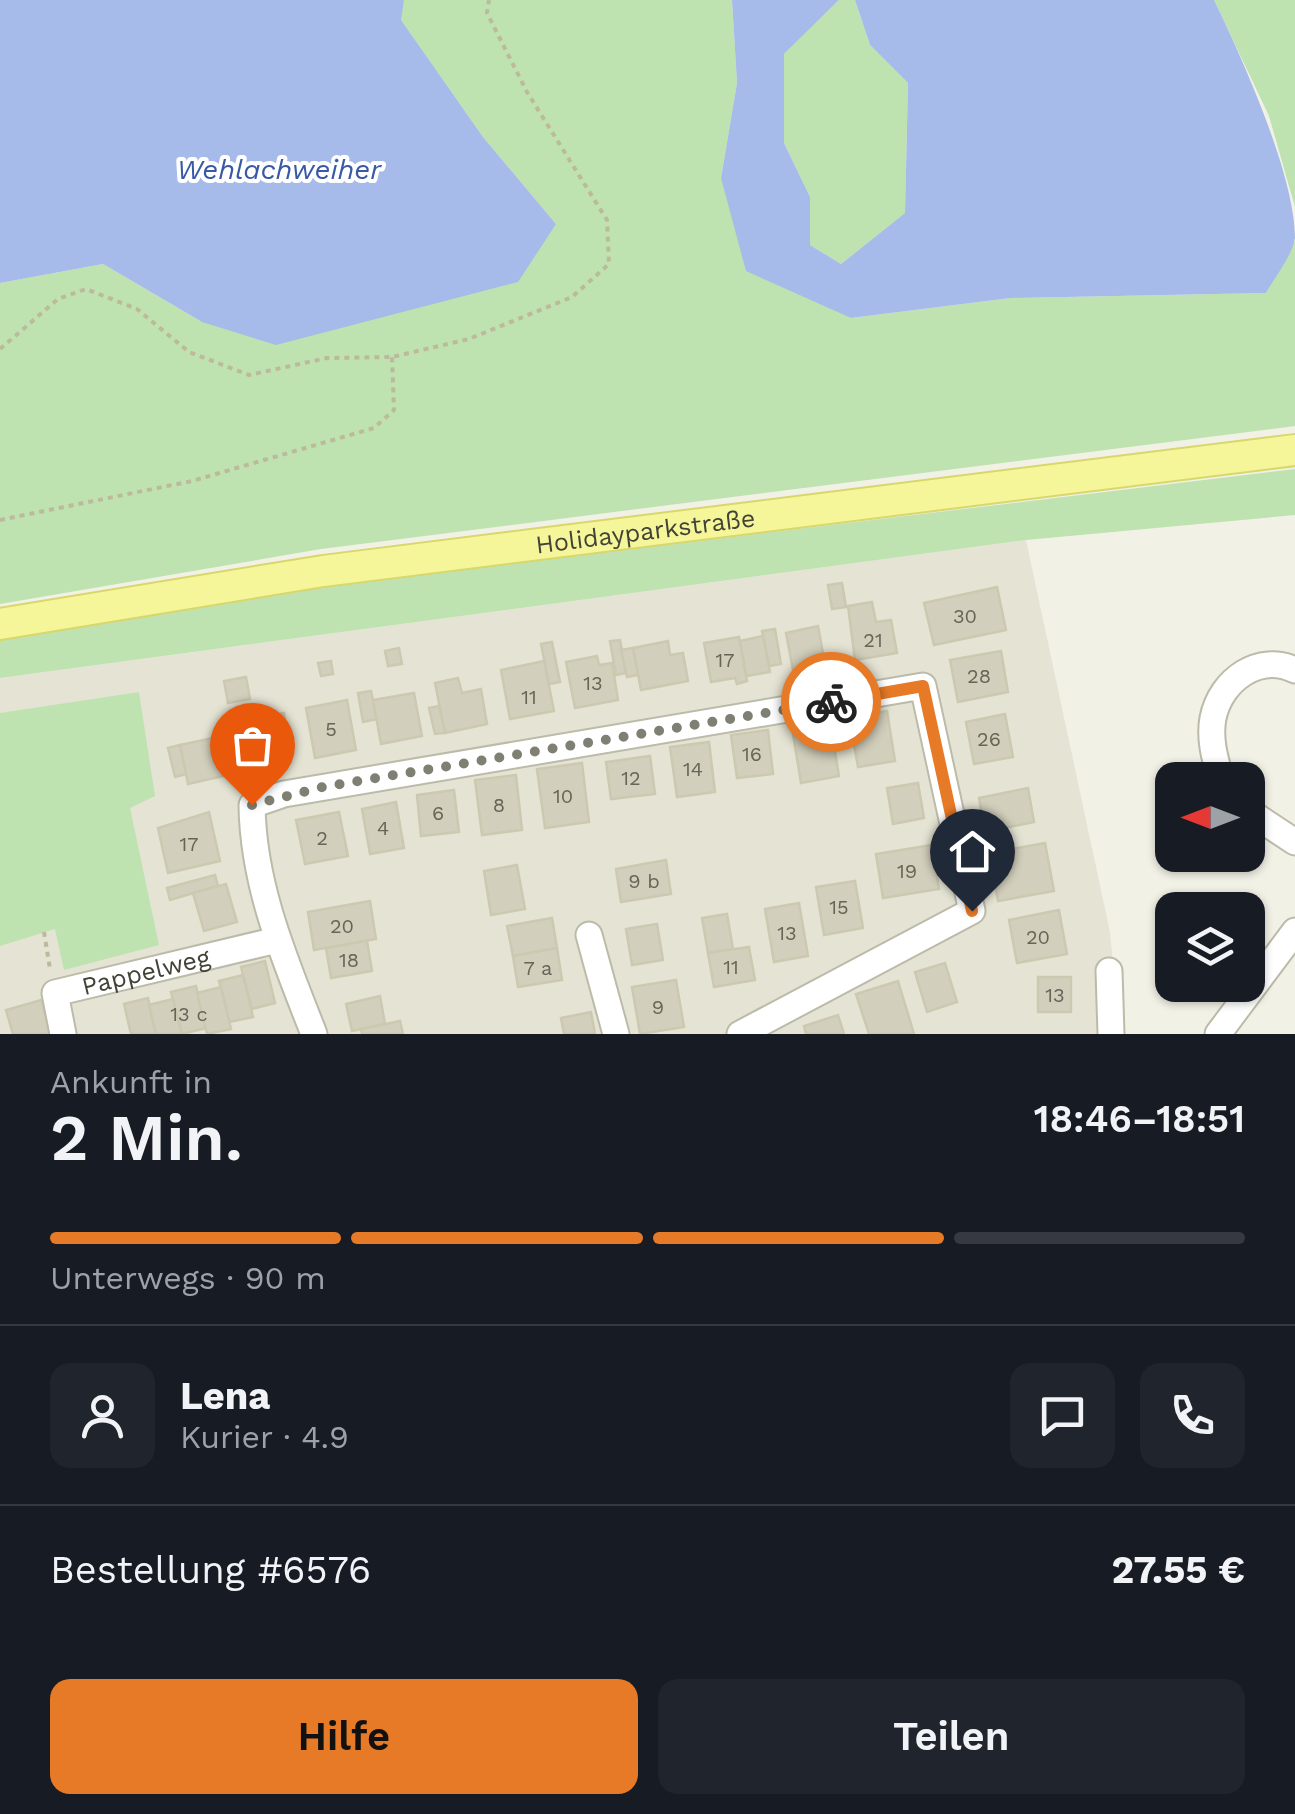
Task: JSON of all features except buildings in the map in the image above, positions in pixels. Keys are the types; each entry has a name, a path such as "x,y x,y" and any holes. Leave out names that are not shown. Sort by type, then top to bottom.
{"main road":[{"name":"Holidayparkstraße","path":"0,624 323,571 1295,450"}],"street":[{"path":"1216,762 1212,750 1214,716 1227,687 1251,667 1278,662 1295,670"},
{"path":"314,1034 277,940 252,850 252,805 304,790 923,686 972,911 740,1034"},
{"path":"1265,822 1295,842"},
{"path":"1218,1034 1295,931"},
{"path":"589,935 616,1034"},
{"name":"Pappelweg","path":"63,1034 54,993 277,940"},
{"path":"1109,971 1111,1034"}],"path":[{"path":"0,349 58,299 86,288 137,309 189,352 249,375 327,358 392,357 469,338 572,297 609,264 607,220 527,92 488,12 489,0"},
{"path":"0,520 192,481 374,428 394,410 392,357"},
{"path":"44,932 54,993"}],"shaded area":[{"path":"1026,540 1110,932 1120,1034 0,1034 0,678"}],"green space":[{"path":"404,0 732,0 737,83 721,178 851,318 1011,298 1266,293 1295,241 1295,426 321,549 0,604 0,283 103,264 202,322 556,224 483,137 400,19"},
{"path":"839,0 855,0 870,45 908,83 905,213 841,264 810,245 810,197 784,143 784,54"},
{"path":"1214,0 1295,0 1295,207 1269,116"},
{"path":"1295,469 1295,515 1026,540 0,678 0,640 309,588"},
{"path":"139,692 155,796 130,808 159,945 64,970 55,929 0,946 0,713"}],"water":[{"name":"Wehlachweiher","path":"0,0 404,0 401,20 483,137 556,224 518,282 276,345 202,322 103,264 0,283"},
{"path":"732,0 839,0 784,54 784,143 810,197 810,245 841,264 905,213 908,83 870,45 855,0 1214,0 1277,150 1293,212 1295,238 1290,252 1266,293 1011,298 851,318 746,271 721,178 737,83"}],"way so far":[{"path":"252,805 323,787 831,702"}],"route":[{"path":"831,702 923,686 972,911"}]}
